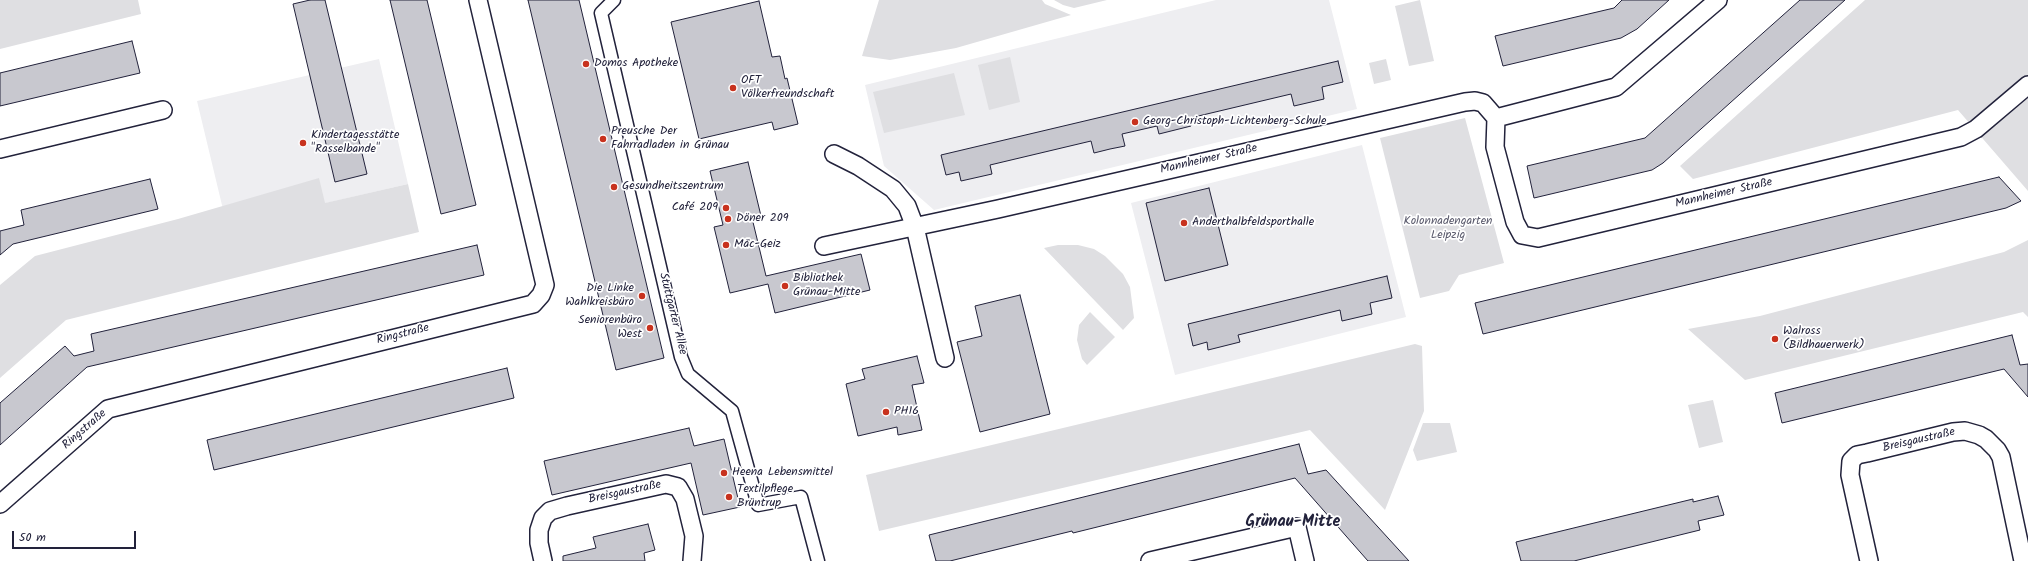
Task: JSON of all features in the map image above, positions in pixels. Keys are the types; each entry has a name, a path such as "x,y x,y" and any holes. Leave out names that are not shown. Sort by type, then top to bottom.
{"street":[{"name":"Ringstraße","path":"0,504 108,409 533,304 541,295 545,285 478,0"},
{"name":"Stuttgarter Allee","path":"614,0 601,13 681,357 688,374 732,411 758,505 801,497 818,561"},
{"path":"1496,118 1616,87 1718,0"},
{"name":"Mannheimer Straße","path":"824,246 915,227 1465,102 1475,101 1483,103 1496,118 1495,147 1515,222 1522,235 1538,238 1938,144 1961,137 1976,129 2028,85"},
{"path":"0,149 164,110"},
{"path":"834,154 858,166 893,188 907,206 915,227 945,358"},
{"name":"Breisgaustraße","path":"1869,561 1850,475 1851,461 1857,455 1953,432 1965,431 1986,439 1997,450 2001,457 2023,561"},
{"name":"Breisgaustraße","path":"543,561 539,543 539,530 543,518 550,511 666,484 678,487 685,499 694,536 692,561"},
{"path":"1152,561 1297,527 1305,561"}],"shaded area":[{"path":"1216,0 1329,0 1357,109 934,210 884,166 865,85"},
{"name":"Kindertagesstätte \"Rasselbande\"","path":"379,59 408,184 227,226 197,101"},
{"path":"1362,145 1406,317 1175,375 1131,203"}],"green space":[{"path":"0,0 138,0 141,14 0,49"},
{"path":"879,0 1042,0 1045,4 1071,15 956,48 890,60 862,56"},
{"path":"1054,0 1107,0 1074,8 1063,5"},
{"path":"1420,0 1434,61 1409,66 1395,6"},
{"path":"1865,0 2028,0 2028,191 1958,110 1693,179 1680,166"},
{"path":"1010,57 1020,102 989,110 978,65"},
{"path":"1386,59 1391,80 1374,84 1369,63"},
{"path":"954,73 965,115 884,133 873,92"},
{"name":"Kolonnadengarten Leipzig","path":"1465,118 1504,263 1459,275 1449,291 1420,298 1380,138"},
{"path":"319,178 325,203 408,184 419,232 66,320 0,378 0,285 35,256 178,219"},
{"path":"2028,240 2028,317 2023,312 1745,380 1688,329 1760,316 2004,252"},
{"path":"1058,245 1078,245 1094,249 1105,256 1123,274 1130,287 1134,318 1123,330 1044,248"},
{"path":"1090,312 1115,337 1087,365 1082,359 1077,340 1079,325"},
{"path":"1415,344 1422,346 1424,411 1385,510 1310,430 879,531 866,475"},
{"path":"1713,400 1723,442 1699,448 1688,405"},
{"path":"1423,423 1450,423 1457,452 1417,461 1413,450"}],"building":[{"path":"310,0 325,0 367,174 335,182 293,4"},
{"path":"390,0 427,0 476,205 441,214"},
{"path":"528,0 579,0 664,358 616,370"},
{"path":"1622,0 1669,0 1637,29 1621,38 1503,66 1495,36 1614,8"},
{"path":"1800,0 1845,0 1663,163 1652,170 1534,198 1527,166 1645,138"},
{"name":"OFT Völkerfreundschaft","path":"759,1 772,57 780,56 798,124 774,130 772,122 699,139 671,22"},
{"path":"132,41 140,73 0,106 0,73"},
{"name":"Georg-Christoph-Lichtenberg-Schule","path":"1338,61 1343,82 1322,87 1324,99 1294,106 1291,94 1190,118 1191,126 1159,134 1157,126 1122,134 1125,146 1094,153 1091,141 990,165 992,174 961,181 959,172 946,175 941,155"},
{"path":"748,162 761,216 752,218 766,276 861,254 870,290 775,313 768,284 730,293 714,227 723,225 710,171"},
{"path":"1999,177 2021,201 2006,208 1483,334 1475,303"},
{"path":"150,179 158,209 13,244 0,255 0,231 24,225 21,210"},
{"name":"Anderthalbfeldsporthalle","path":"1209,188 1228,265 1165,281 1146,203"},
{"path":"477,245 484,275 87,367 0,445 0,403 65,346 74,356 94,351 91,334"},
{"path":"1387,276 1392,298 1370,303 1372,314 1342,321 1340,310 1238,335 1240,342 1208,350 1207,342 1193,346 1188,324"},
{"path":"1020,295 1050,414 980,432 957,342 982,336 975,306"},
{"path":"2012,335 2020,365 2028,364 2028,397 2004,369 1782,423 1775,393"},
{"name":"PH16","path":"917,356 924,383 912,385 922,430 898,435 897,427 858,436 846,384 865,379 862,369"},
{"path":"507,368 514,398 214,470 207,440"},
{"path":"689,428 694,446 724,439 740,507 703,515 691,463 552,495 544,461"},
{"path":"1299,444 1308,474 1326,470 1409,561 1368,561 1295,478 1073,533 1072,531 950,561 936,561 929,535"},
{"path":"1718,496 1724,515 1698,521 1700,530 1574,561 1521,561 1516,542 1693,499 1693,502"},
{"path":"648,524 655,550 644,553 645,561 563,561 563,556 596,548 593,537"}],"place":[{"name":"Domos Apotheke","path":"586,64"},
{"name":"OFT Völkerfreundschaft","path":"733,88"},
{"name":"Georg-Christoph-Lichtenberg-Schule","path":"1135,122"},
{"name":"Preusche Der Fahrradladen in Grünau","path":"603,139"},
{"name":"Kindertagesstätte \"Rasselbande\"","path":"303,143"},
{"name":"Gesundheitszentrum","path":"614,187"},
{"name":"Café 209","path":"726,208"},
{"name":"Döner 209","path":"728,219"},
{"name":"Anderthalbfeldsporthalle","path":"1184,223"},
{"name":"Mäc-Geiz","path":"726,245"},
{"name":"Bibliothek Grünau-Mitte","path":"785,286"},
{"name":"Die Linke Wahlkreisbüro","path":"642,296"},
{"name":"Seniorenbüro West","path":"650,328"},
{"name":"Walross (Bildhauerwerk)","path":"1775,339"},
{"name":"PH16","path":"886,412"},
{"name":"Heena Lebensmittel","path":"724,473"},
{"name":"Textilpflege Brüntrup","path":"729,497"}],"district":[{"name":"Grünau-Mitte","path":"1293,523"}]}
